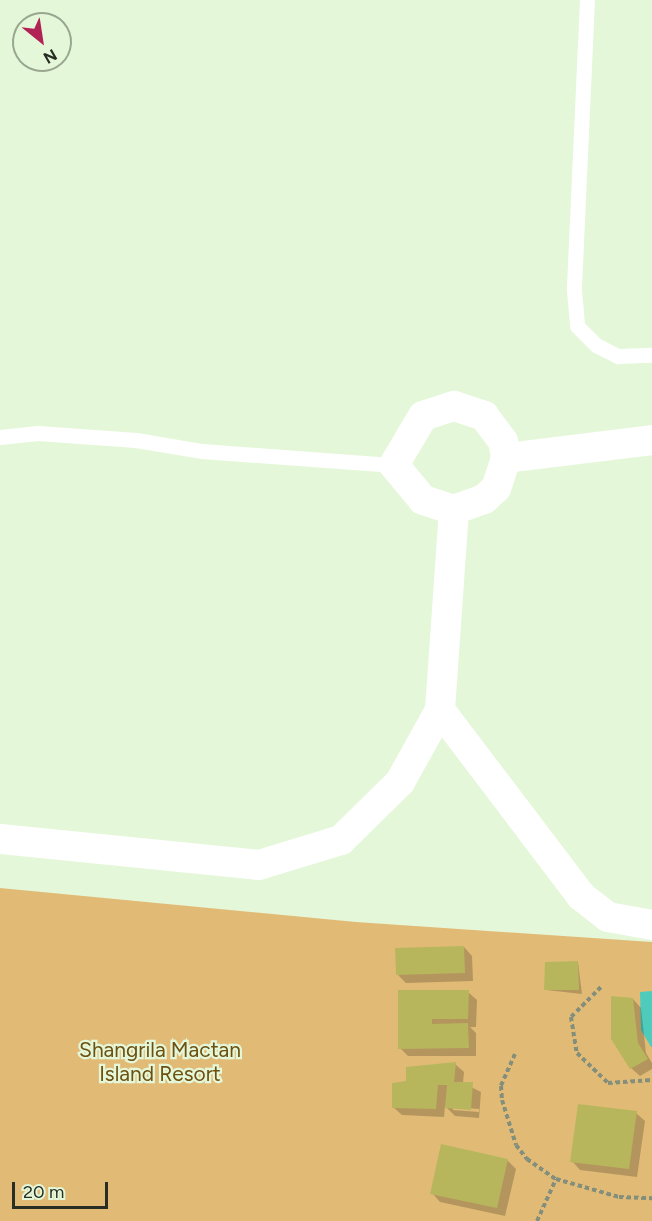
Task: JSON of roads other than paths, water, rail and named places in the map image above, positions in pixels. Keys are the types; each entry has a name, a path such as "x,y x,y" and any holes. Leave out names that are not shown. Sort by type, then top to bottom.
{"street":[{"path":"454,406 484,416 503,441 506,458 490,494 454,510 423,500 394,465 423,416 454,406"},
{"path":"506,458 652,440"},
{"path":"0,839 259,865 341,840 400,782 440,711 454,510"},
{"path":"440,711 581,896 608,917 652,925"}],"lane":[{"path":"587,0 574,290 578,326 596,345 618,356 652,355"},
{"path":"0,437 38,433 136,440 202,451 394,465"}],"water":[{"path":"652,991 651,1047 641,1030 640,992"}],"park label":[{"name":"Shangrila Mactan Island Resort","path":"160,1062"}]}
